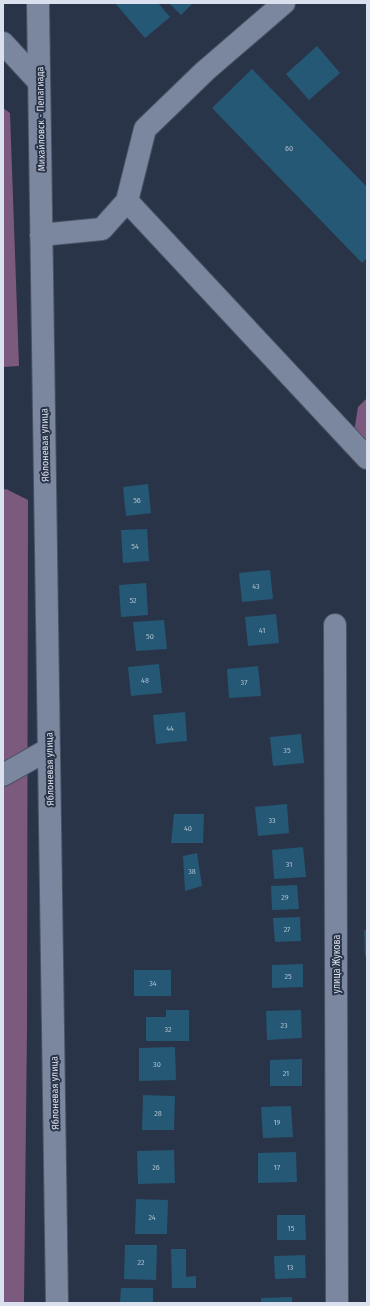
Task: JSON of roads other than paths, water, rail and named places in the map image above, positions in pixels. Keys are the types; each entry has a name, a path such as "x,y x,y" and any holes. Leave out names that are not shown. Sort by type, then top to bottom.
{"street":[{"name":"Михайловск - Пелагиада","path":"38,3 41,235"},
{"path":"41,235 102,229 127,201 145,129 205,70 284,3"},
{"path":"3,43 39,82"},
{"path":"127,201 367,458"},
{"name":"Яблоневая улица","path":"41,235 57,1303"},
{"name":"улица Жукова","path":"335,625 337,1303"},
{"path":"3,775 49,749"}]}
